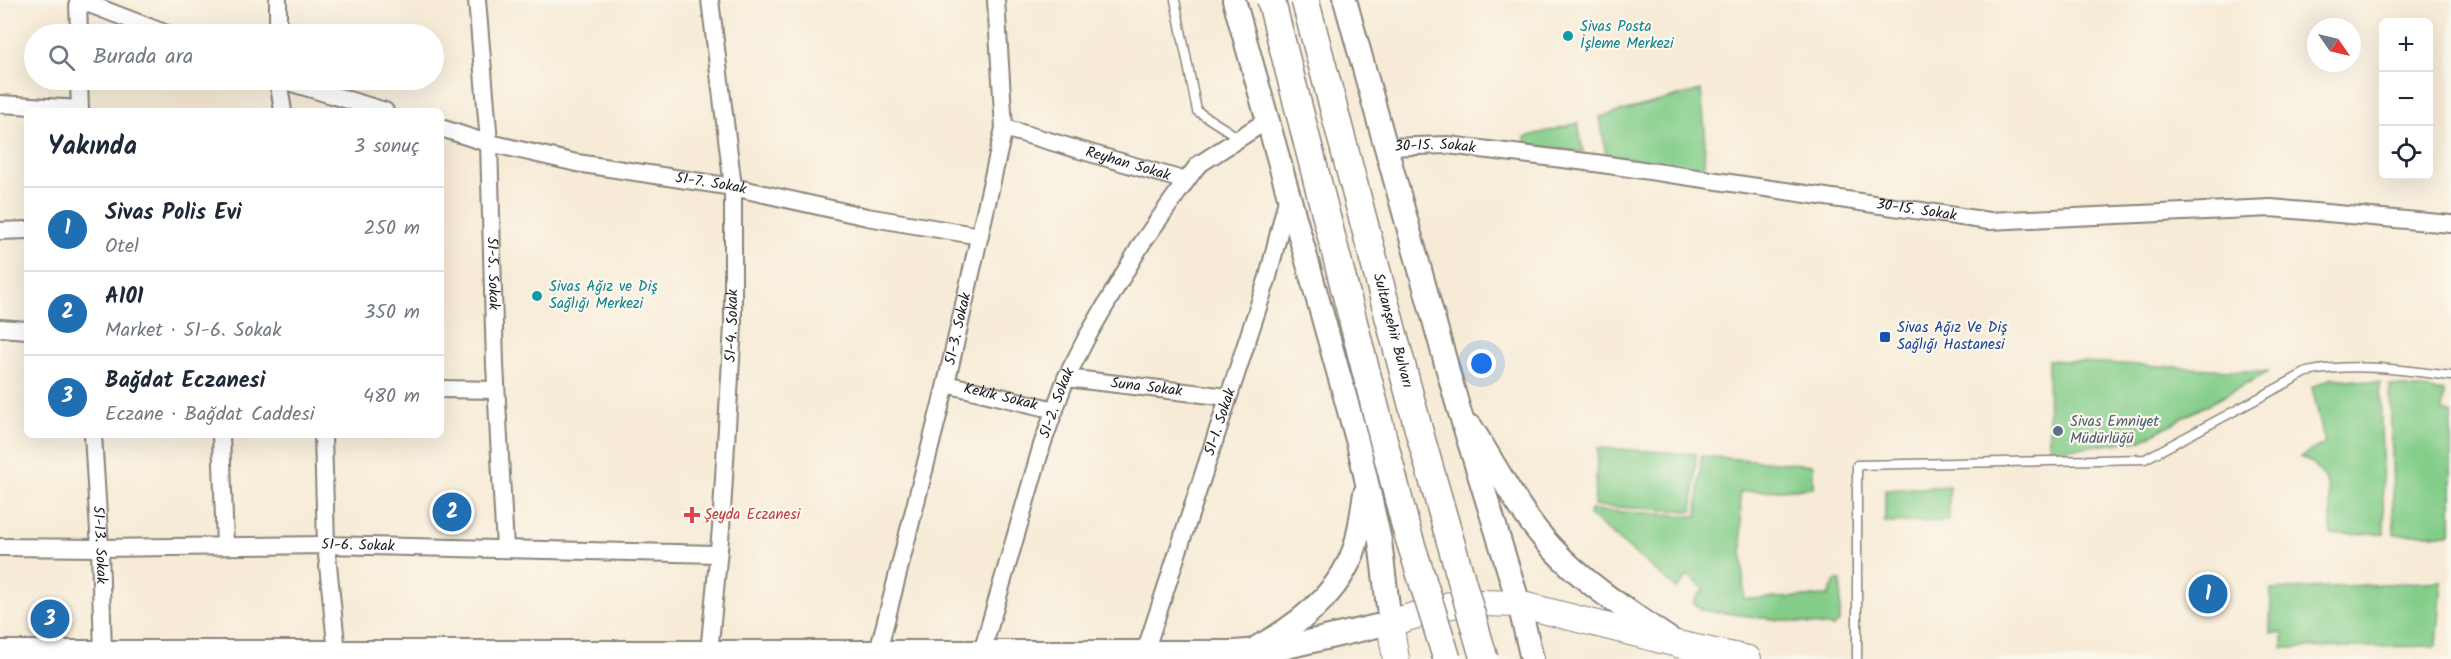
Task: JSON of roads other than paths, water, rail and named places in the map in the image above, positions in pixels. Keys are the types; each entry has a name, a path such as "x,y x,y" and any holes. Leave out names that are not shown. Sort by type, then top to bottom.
{"highway":[{"path":"1271,0 1406,528 1447,659"},
{"name":"Sultanşehir Bulvarı","path":"1305,0 1419,431 1484,659"}],"main road":[{"path":"1234,0 1269,119 1367,480 1380,541 1389,623 1396,659"},
{"path":"1345,0 1456,403 1519,604 1532,659"},
{"path":"1456,403 1527,517 1552,549 1613,600 1659,647"},
{"path":"1251,651 1296,624 1321,602 1342,576 1354,549 1367,480"},
{"path":"0,652 1251,651 1282,648 1389,623 1450,605 1480,603 1519,604 1659,647 1748,659"}],"street":[{"path":"79,24 78,0 141,24"},
{"path":"278,0 278,24"},
{"name":"51-5. Sokak","path":"477,0 489,142 496,390 505,548"},
{"name":"51-4. Sokak","path":"709,653 733,326 733,187 710,0"},
{"name":"51-3. Sokak","path":"878,652 946,384 1004,128 996,0"},
{"path":"79,90 80,108"},
{"path":"281,90 283,108"},
{"path":"314,90 375,108"},
{"path":"0,104 53,108"},
{"name":"Reyhan Sokak","path":"1004,128 1186,181 1198,165 1269,119"},
{"name":"51-7. Sokak","path":"444,129 489,142 577,162 733,187 867,217 981,236"},
{"name":"30-15. Sokak","path":"1384,147 1448,145 1595,163 1989,221 2271,208 2451,225"},
{"name":"51-2. Sokak","path":"982,652 1042,445 1066,378 1142,243 1186,181"},
{"name":"51-1. Sokak","path":"1144,652 1268,277 1289,192"},
{"path":"0,231 24,230"},
{"path":"0,328 24,330"},
{"name":"Suna Sokak","path":"1066,378 1228,397"},
{"name":"Kekik Sokak","path":"946,384 1055,410"},
{"path":"444,389 496,390"},
{"name":"51-13. Sokak","path":"93,438 103,653"},
{"path":"221,438 225,546"},
{"path":"323,438 326,545 336,653"},
{"name":"51-6. Sokak","path":"0,547 326,545 718,554"}],"lane":[{"path":"1174,0 1197,111 1239,138"},
{"path":"1857,659 1857,465 2145,459 2307,372 2340,368 2397,370 2451,376"}],"place":[{"name":"Sivas Posta İşleme Merkezi","path":"1568,36"},
{"name":"Sivas Ağız ve Diş Sağlığı Merkezi","path":"537,296"},
{"name":"Sivas Ağız Ve Diş Sağlığı Hastanesi","path":"1885,337"},
{"name":"Sivas Emniyet Müdürlüğü","path":"2058,431"},
{"name":"A101","path":"452,512"},
{"name":"Şeyda Eczanesi","path":"692,515"},
{"name":"Sivas Polis Evi","path":"2208,594"},
{"name":"Bağdat Eczanesi","path":"50,619"}]}
